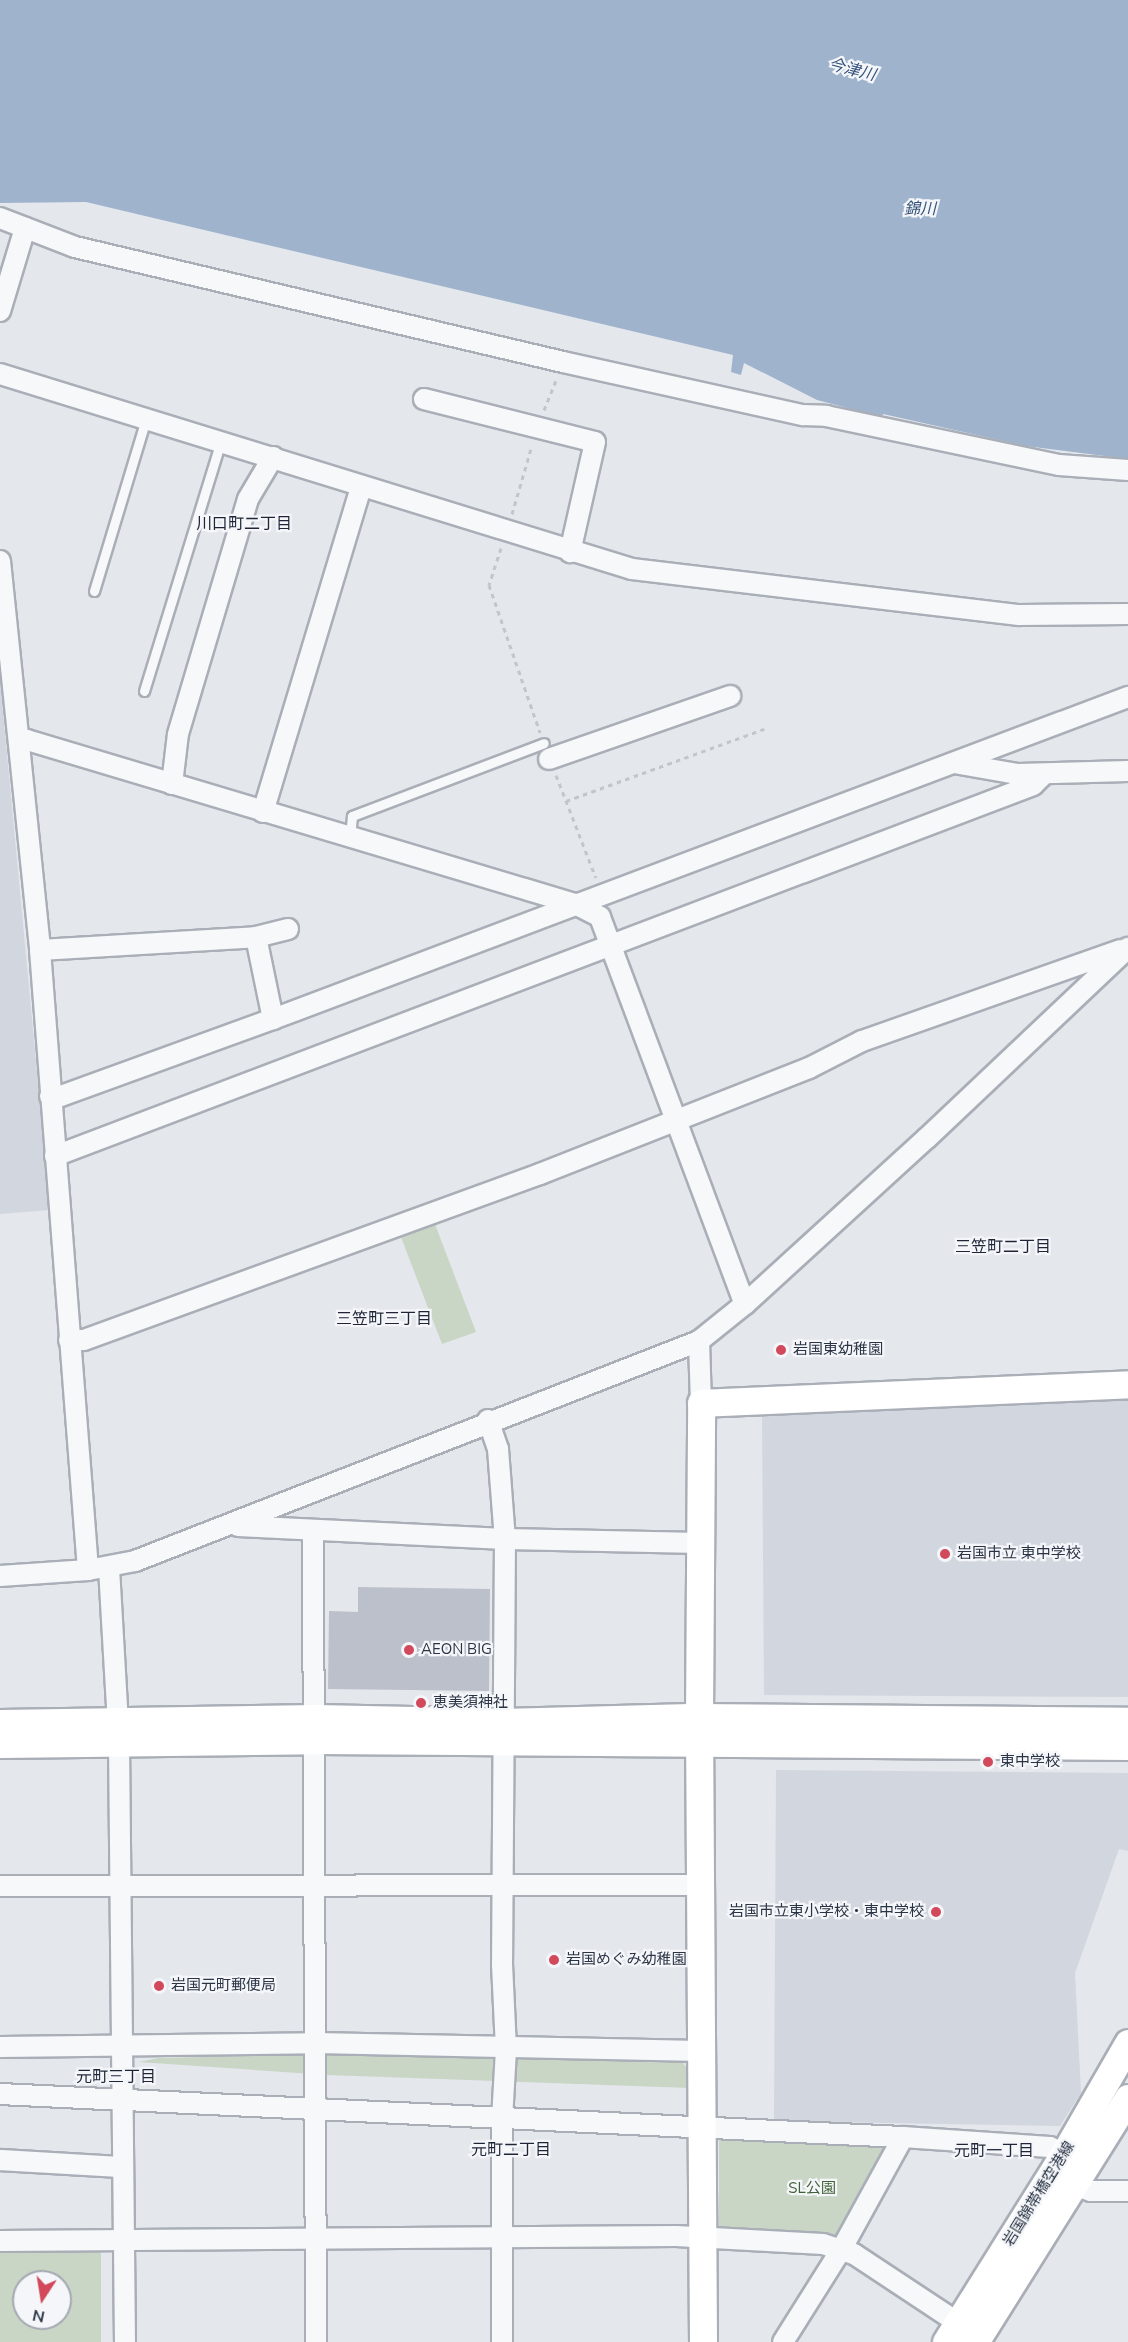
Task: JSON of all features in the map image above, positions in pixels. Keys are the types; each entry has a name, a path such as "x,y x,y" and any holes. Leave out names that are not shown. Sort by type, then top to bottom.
{"street":[{"path":"0,218 75,247 792,412 826,416 1059,465 1128,470"},
{"path":"0,311 24,228"},
{"path":"0,374 273,457 507,534 632,569 1019,615 1128,614"},
{"path":"424,399 595,442 570,552"},
{"path":"172,784 178,734 248,499 273,457"},
{"path":"263,812 362,487"},
{"path":"0,561 40,950 88,1570"},
{"path":"547,751 730,696"},
{"path":"50,1096 61,1096 273,1019 1128,697"},
{"path":"19,741 27,740 575,904 600,917 745,1304"},
{"path":"954,763 1043,775 1128,771"},
{"path":"55,1156 1033,785 1043,775"},
{"path":"40,950 256,937 288,929"},
{"path":"256,937 273,1019"},
{"path":"69,1340 84,1340 518,1182 675,1118 809,1068 862,1041 1128,947"},
{"path":"0,1576 109,1568 232,1525 488,1420 699,1341 745,1304 1128,947"},
{"path":"699,1341 701,1403 700,2051 704,2125 705,2237 703,2342"},
{"path":"701,1403 1128,1384"},
{"path":"488,1420 498,1449 505,1539 502,1884 506,2050 501,2120 502,2342"},
{"path":"232,1525 313,1531 505,1539 701,1543"},
{"path":"313,1531 317,1883 316,2342"},
{"path":"109,1568 118,1731 125,2342"},
{"path":"503,1732 699,1718 1128,1721"},
{"path":"0,1723 118,1731 316,1729 503,1732 700,1745 1128,1746"},
{"path":"0,1744 118,1731"},
{"path":"0,1886 317,1883 700,1885"},
{"path":"0,2047 122,2048 316,2043 506,2050 700,2051"},
{"name":"岩国錦帯橋空港線","path":"1075,2169 1128,2043"},
{"path":"0,2094 501,2120 704,2125 1050,2147 1075,2169 1091,2191 1128,2191"},
{"name":"岩国錦帯橋空港線","path":"965,2336 1075,2169 1128,2098"},
{"path":"783,2342 841,2250 903,2137"},
{"path":"0,2160 123,2167"},
{"path":"0,2241 124,2238 705,2237 824,2244 854,2254 965,2336"}],"lane":[{"path":"94,591 146,419"},
{"path":"144,691 221,441"},
{"path":"350,838 352,816 547,751"}],"path":[{"path":"507,534 489,585 547,751 603,894"},
{"path":"566,801 764,729"}],"shaded area":[{"path":"0,680 50,1210 0,1214"},
{"name":"岩国市立 東中学校","path":"1128,1399 1128,1697 764,1695 762,1412"},
{"name":"岩国市立東小学校・東中学校","path":"776,1770 1128,1773 1128,1851 1119,1849 1075,1973 1081,2093 1060,2126 774,2121"}],"green space":[{"path":"433,1219 476,1332 442,1344 399,1232"},
{"path":"328,2054 683,2063 691,2073 690,2088 327,2075 139,2062 158,2058"},
{"name":"SL公園","path":"719,2140 888,2147 838,2235 719,2228"},
{"path":"0,2251 101,2251 101,2342 0,2342"}],"water":[{"name":"錦川","path":"0,0 1128,0 1128,459 1026,446 883,414 881,417 817,400 744,363 741,375 731,372 733,355 86,202 0,203"}],"building":[{"name":"AEON BIG","path":"358,1587 490,1589 489,1691 328,1689 329,1611 358,1612"}],"place":[{"name":"岩国東幼稚園","path":"781,1350"},
{"name":"岩国市立 東中学校","path":"945,1554"},
{"name":"AEON BIG","path":"409,1650"},
{"name":"恵美須神社","path":"421,1703"},
{"name":"東中学校","path":"988,1762"},
{"name":"岩国市立東小学校・東中学校","path":"936,1912"},
{"name":"岩国めぐみ幼稚園","path":"554,1960"},
{"name":"岩国元町郵便局","path":"159,1986"}],"district":[{"name":"川口町二丁目","path":"244,524"},
{"name":"三笠町二丁目","path":"1003,1247"},
{"name":"三笠町三丁目","path":"384,1319"},
{"name":"元町三丁目","path":"116,2077"},
{"name":"元町二丁目","path":"511,2150"},
{"name":"元町一丁目","path":"994,2151"}],"water label":[{"name":"今津川","path":"852,70"}]}
